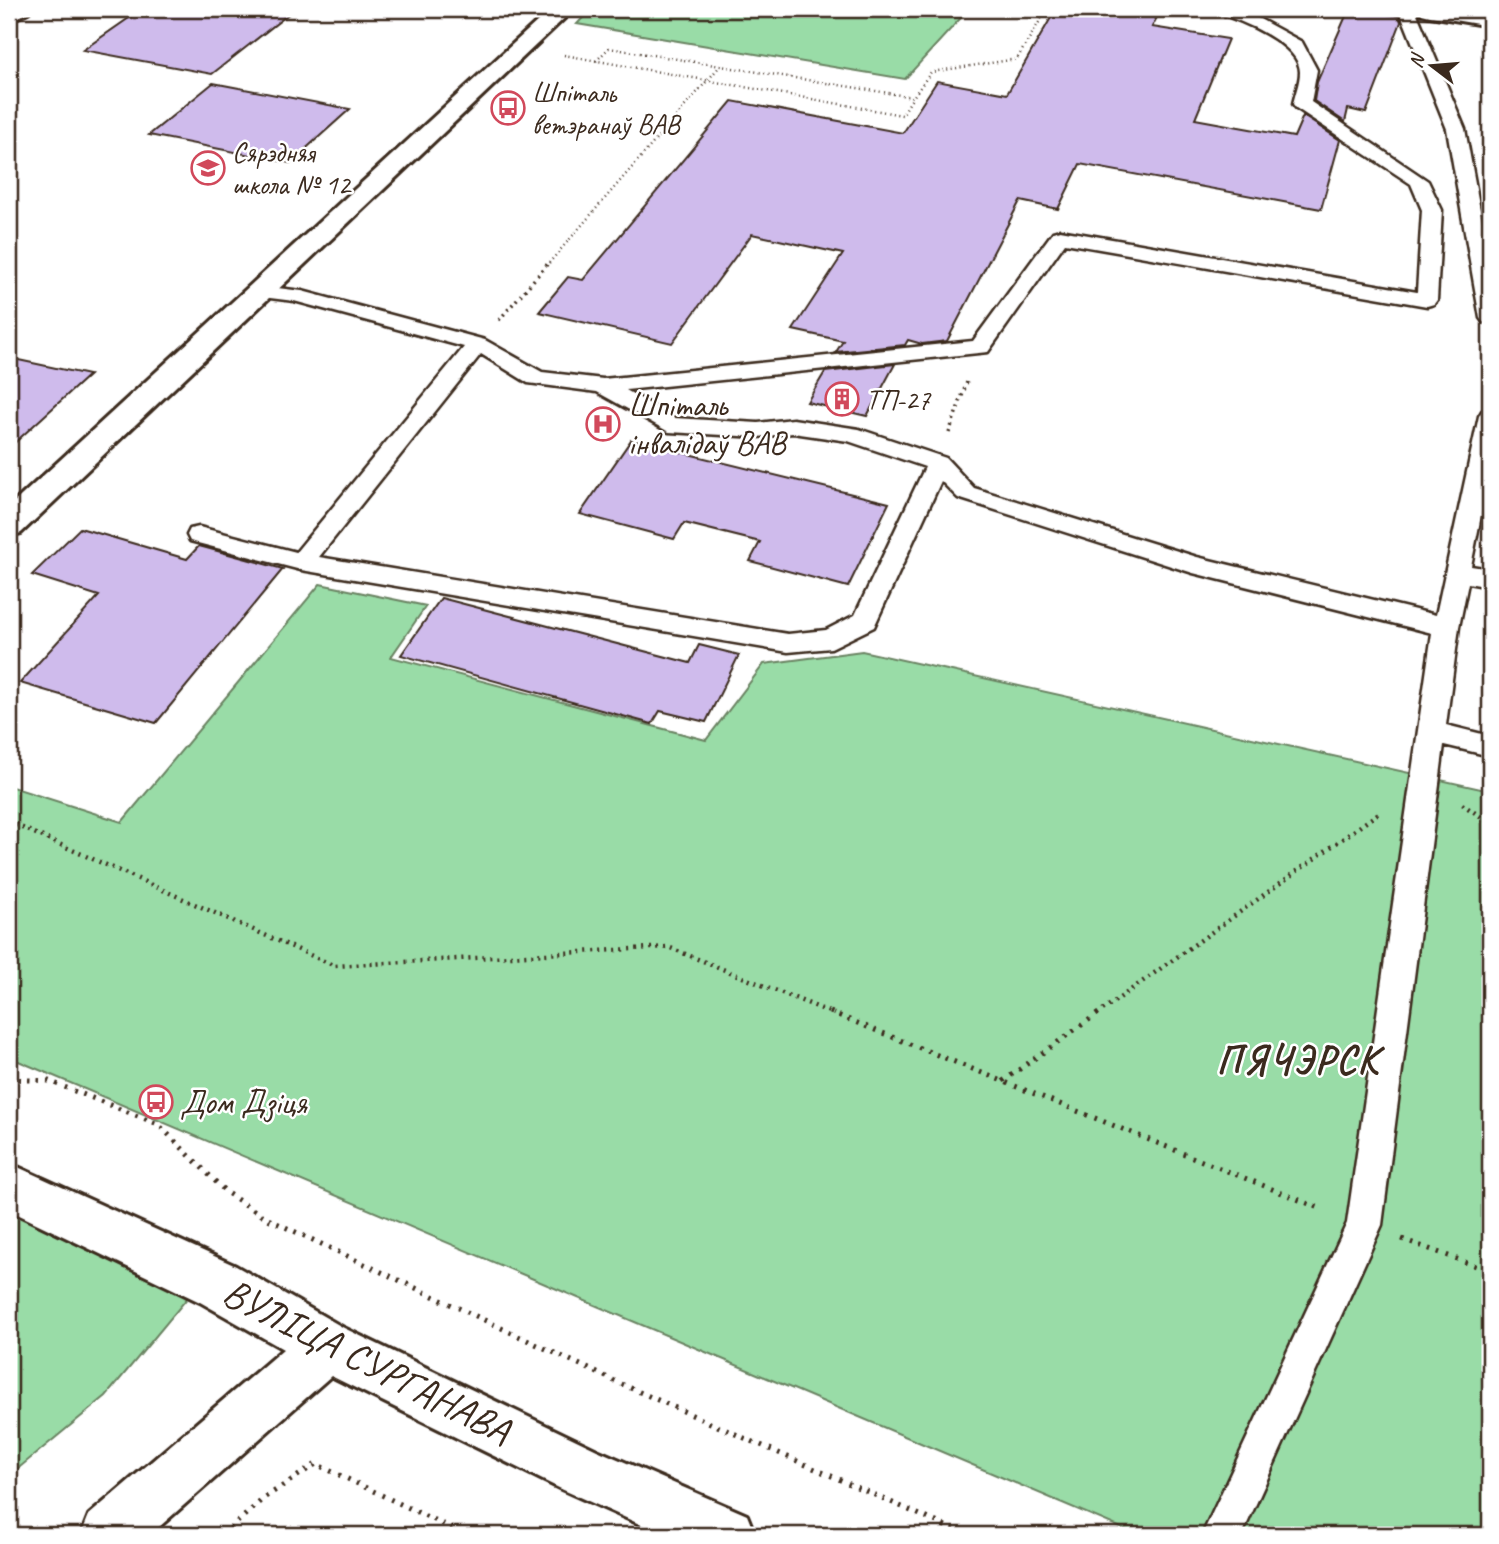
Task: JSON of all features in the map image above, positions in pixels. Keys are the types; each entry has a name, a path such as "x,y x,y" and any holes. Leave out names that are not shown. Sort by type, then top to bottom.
{"main road":[{"path":"9,525 563,9"},
{"path":"1430,9 1490,19"},
{"name":"ВУЛІЦА СУРГАНАВА","path":"9,1186 218,1284 326,1346 578,1469 727,1535"},
{"path":"109,1535 326,1346"}],"lane":[{"path":"9,17 20,12 19,9"},
{"path":"261,292 295,295 478,344 536,378 603,386 980,347 1060,236 1427,300 1432,210 1419,181 1302,104 1310,70 1296,45 1239,14 1220,9"},
{"path":"1407,9 1455,129 1490,318"},
{"path":"301,562 478,344"},
{"path":"603,386 669,425 758,430 793,426 851,434 938,463 966,493 1193,565 1446,627"},
{"path":"1222,1535 1364,1225 1446,627 1490,416"},
{"path":"199,535 301,562 788,643 831,639 865,621 938,463"},
{"path":"1457,572 1490,578"},
{"path":"1430,732 1490,746"}],"path":[{"path":"559,54 902,115 931,72 1017,59 1047,9"},
{"path":"596,61 609,48 913,97"},
{"path":"478,344 720,66"},
{"path":"938,463 980,347"},
{"path":"1003,1081 1426,779"},
{"path":"9,822 335,966 668,947 1364,1225 1490,1271"},
{"path":"9,1079 49,1081 158,1124 227,1193 268,1219 619,1383 966,1535"},
{"path":"223,1535 264,1498 316,1464 466,1535"}],"green space":[{"path":"591,9 969,9 905,79 577,24"},
{"path":"320,584 426,606 391,657 706,740 764,664 862,651 1490,791 1490,1535 1138,1535 9,1057 9,786 122,822"},
{"path":"9,1203 199,1284 106,1396 9,1476"}],"building":[{"path":"142,9 295,9 212,74 83,50"},
{"path":"1056,9 1161,9 1152,27 1228,39 1195,119 1294,137 1303,116 1340,140 1321,209 1080,164 1058,209 1020,201 947,341 922,344 908,340 905,345 836,352 843,341 793,330 843,254 752,234 672,343 539,312 568,277 583,280 732,101 903,133 937,81 1007,94"},
{"path":"1349,9 1375,9 1374,12 1399,16 1401,22 1366,113 1348,109 1345,122 1314,101 1317,82"},
{"path":"213,83 350,109 290,163 149,135"},
{"path":"9,358 89,375 9,448"},
{"path":"895,364 867,416 807,402 825,372"},
{"path":"631,440 889,503 848,587 750,561 760,542 684,523 674,539 580,514"},
{"path":"80,528 187,559 199,546 283,569 156,723 20,683 99,596 32,575"},
{"path":"441,598 690,663 699,645 739,655 706,722 660,711 652,724 401,655"}],"place":[{"name":"Шпіталь ветэранаў ВАВ","path":"508,108"},
{"name":"Сярэдняя школа № 12","path":"208,168"},
{"name":"ТП-27","path":"842,399"},
{"name":"Шпіталь інвалідаў ВАВ","path":"603,424"},
{"name":"Дом Дзіця","path":"156,1102"}],"district":[{"name":"ПЯЧЭРСК","path":"1298,1060"}]}
